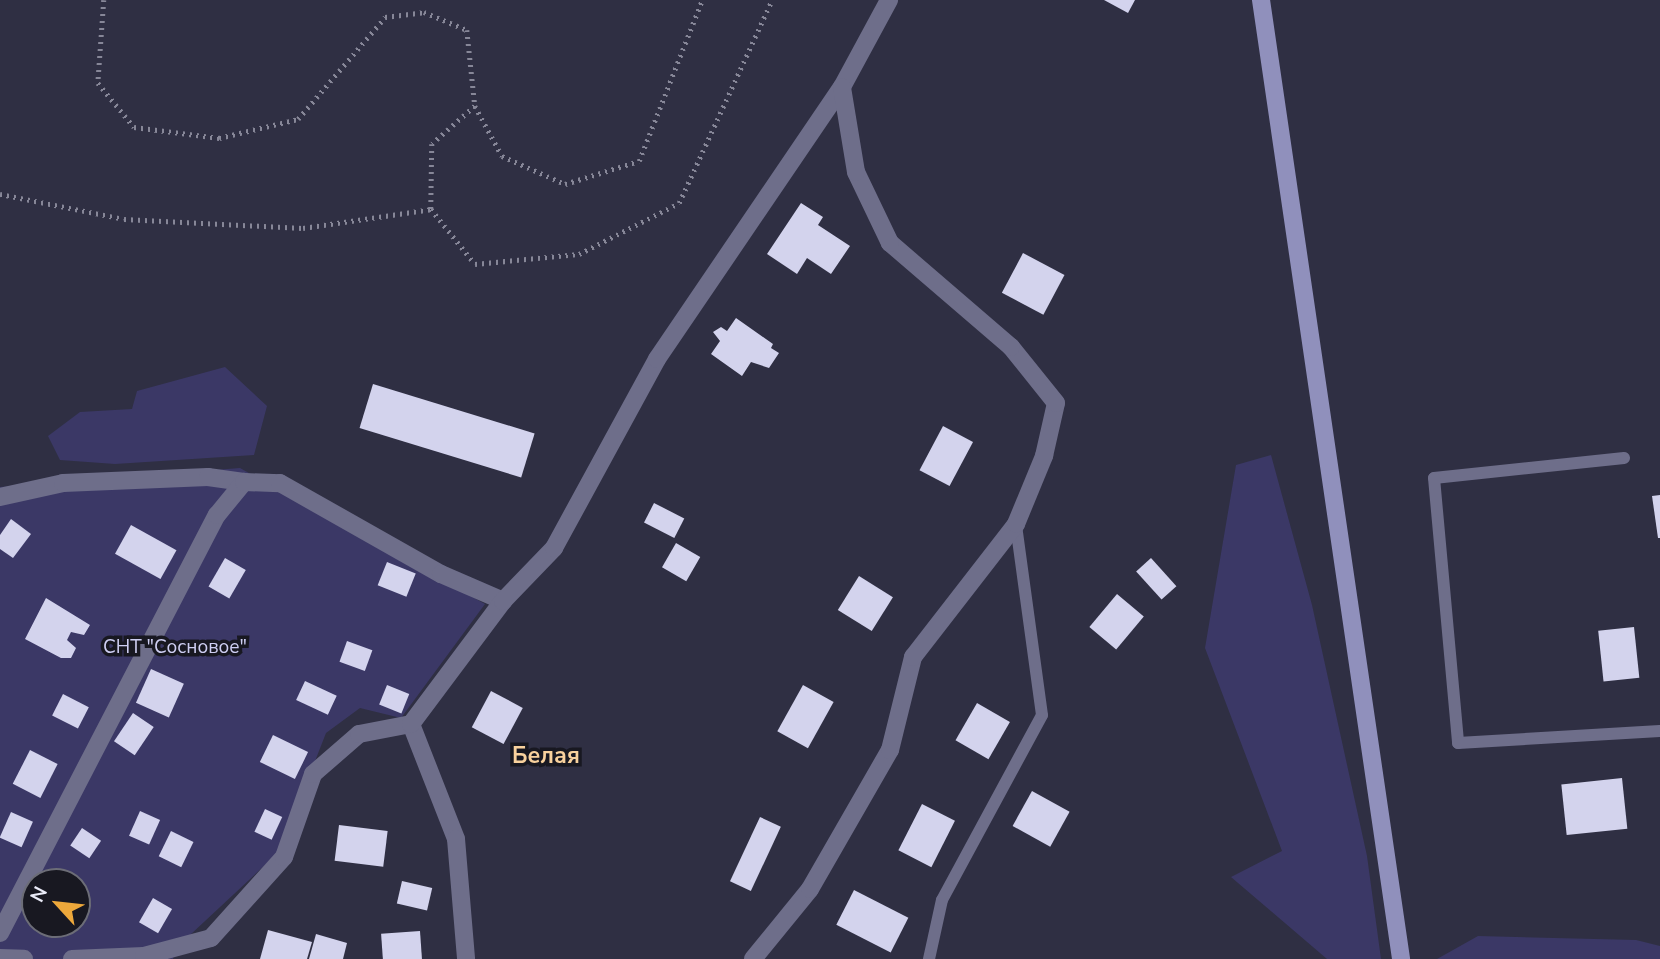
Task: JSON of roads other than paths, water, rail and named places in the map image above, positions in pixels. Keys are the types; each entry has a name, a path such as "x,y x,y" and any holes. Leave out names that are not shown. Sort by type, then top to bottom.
{"main road":[{"path":"1261,0 1401,959"}],"street":[{"path":"72,959 144,956 211,937 284,857 313,774 359,734 411,724 503,601 554,548 657,359 842,87 889,0"},
{"path":"752,959 810,889 890,750 914,657 1016,524 1044,456 1056,403 1011,347 890,243 856,172 842,87"},
{"path":"0,497 63,483 208,477 279,483 440,575 503,601"},
{"path":"0,933 217,514 244,482"},
{"path":"411,724 456,839 466,959"},
{"path":"0,958 23,959"}],"lane":[{"path":"1623,458 1434,478 1458,743 1660,731"},
{"path":"929,959 942,900 1042,715 1016,524"}],"district":[{"name":"Белая","path":"546,756"}],"park label":[{"name":"СНТ \"Сосновое\"","path":"175,648"}]}
